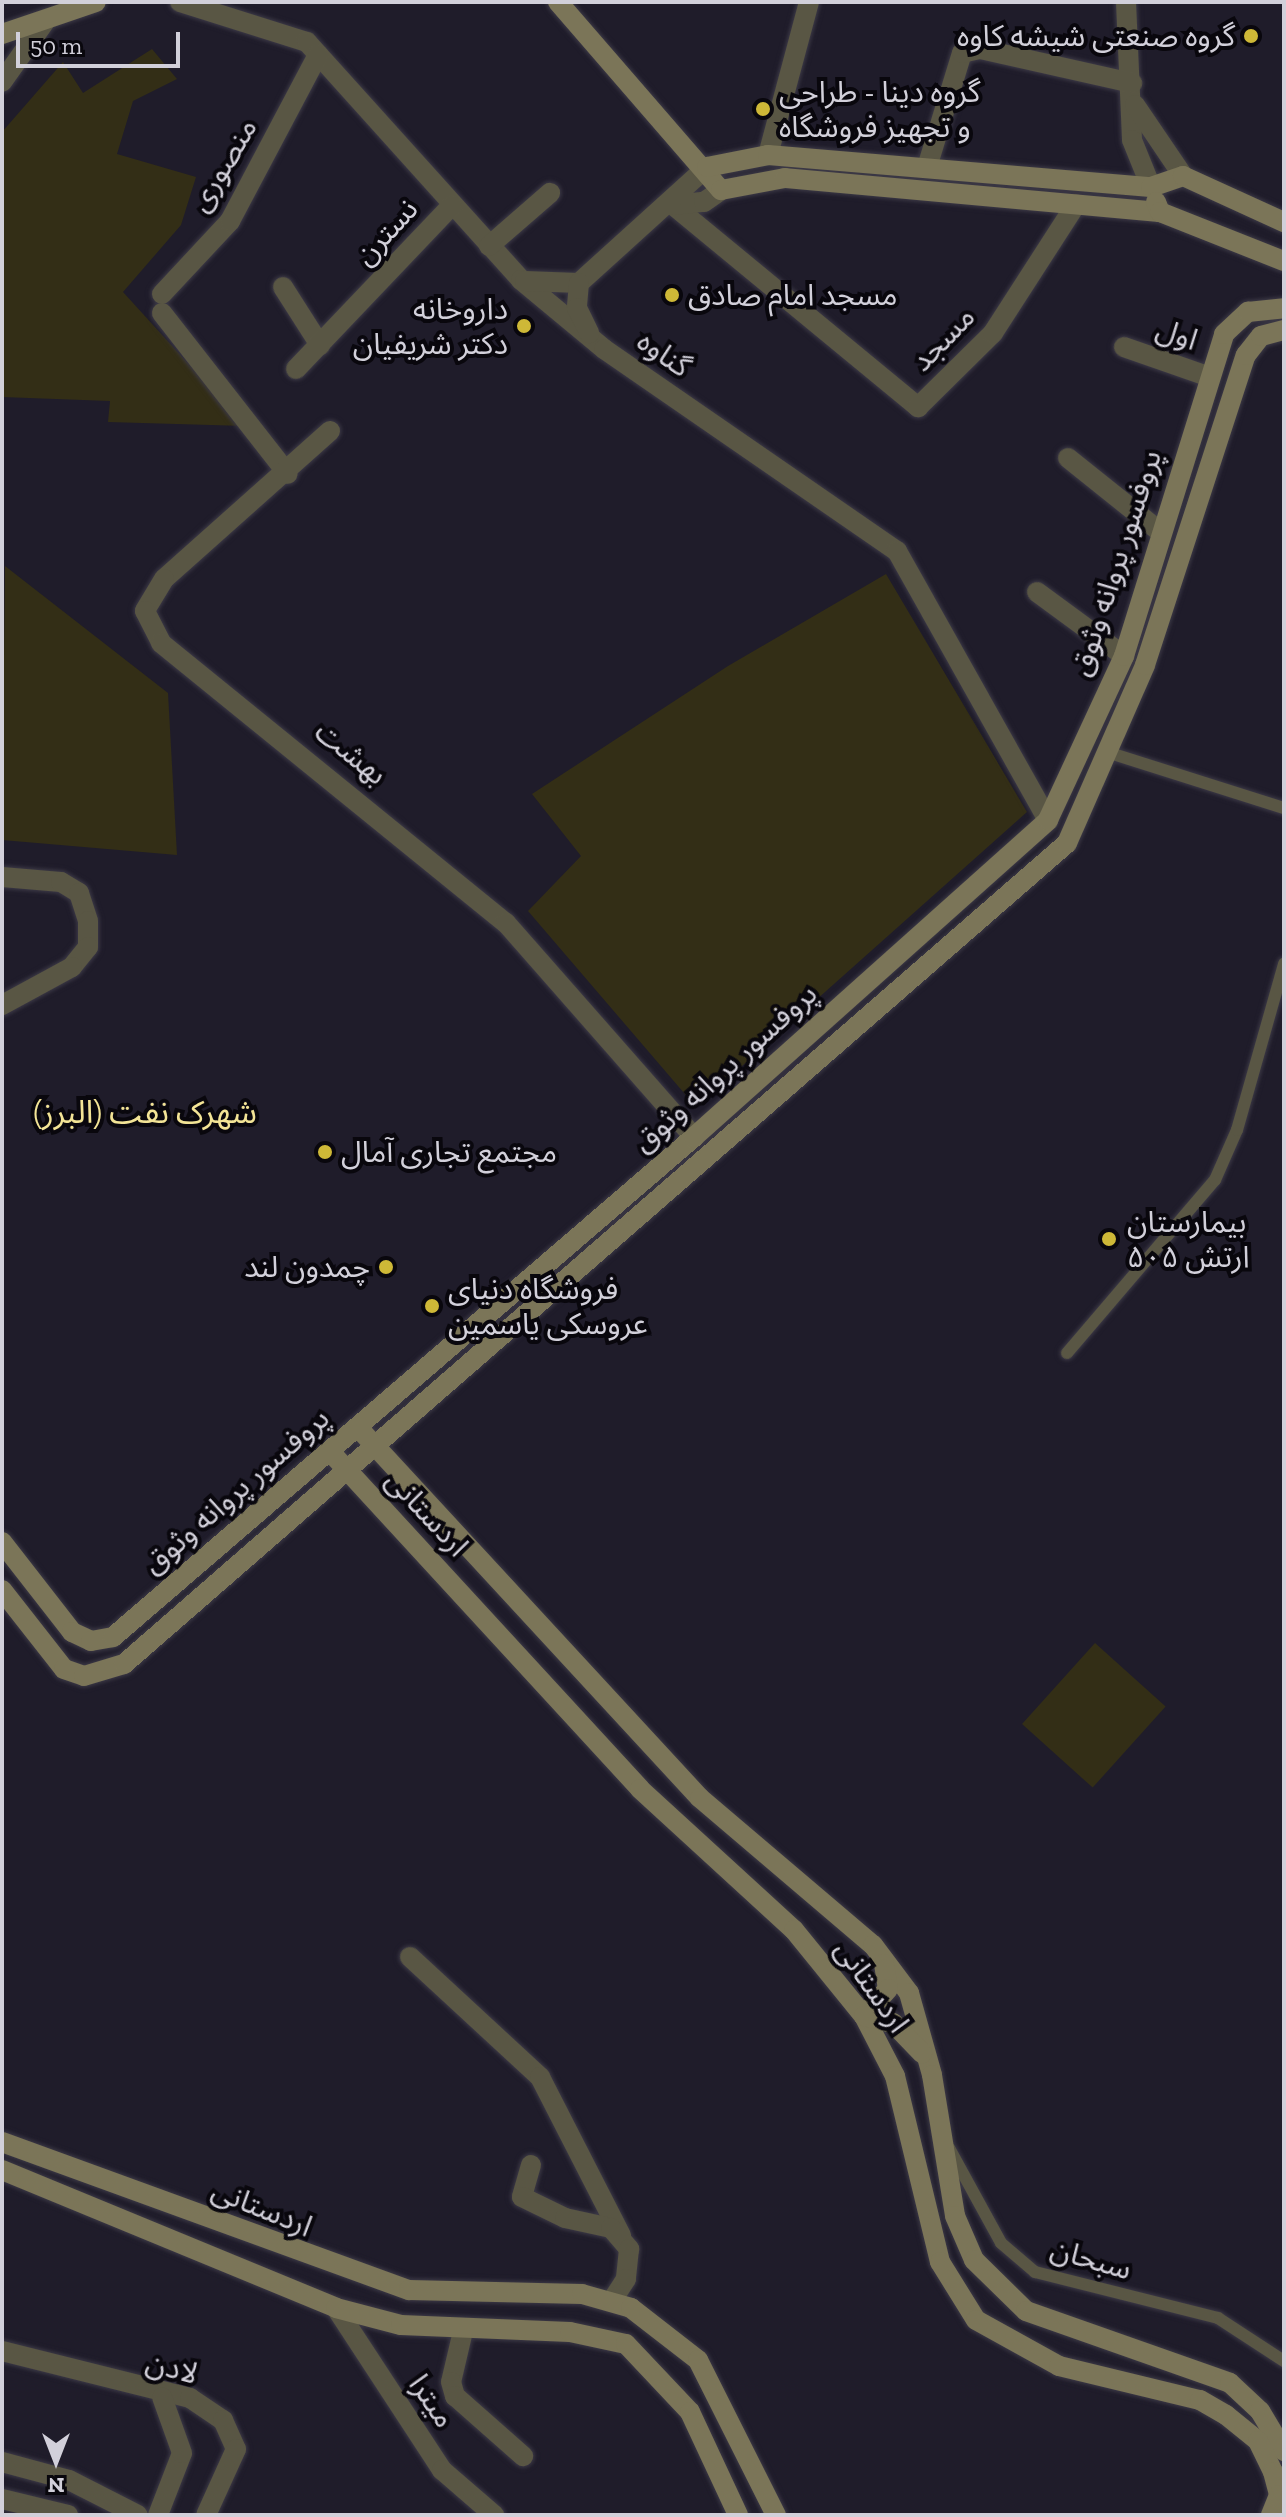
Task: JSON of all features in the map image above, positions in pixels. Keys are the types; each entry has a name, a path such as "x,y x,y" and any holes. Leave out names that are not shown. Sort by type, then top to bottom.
{"main road":[{"path":"5,31 96,2"},
{"path":"558,2 707,167 721,190 765,180 923,188 1160,212 1284,261"},
{"path":"707,167 768,155 928,164 1151,187 1183,176 1284,222"},
{"path":"765,180 768,155"},
{"path":"923,188 928,164"},
{"path":"1151,187 1160,212"},
{"name":"پروفسور پروانه وثوق","path":"2,1542 72,1632 91,1641 113,1637 694,1137 1048,820 1124,656 1158,530 1210,377 1234,321 1284,308"},
{"name":"پروفسور پروانه وثوق","path":"2,1590 64,1669 105,1675 1067,843 1145,665 1246,355 1261,336 1284,330"},
{"path":"1158,530 1185,540"},
{"path":"1124,656 1145,665"},
{"path":"1083,743 1107,752"},
{"path":"1048,820 1067,843"},
{"path":"694,1137 708,1155"},
{"name":"اردستانی","path":"357,1426 700,1798 873,1945 909,1993 932,2075 955,2216 974,2260 1026,2311 1081,2334 1230,2383 1260,2411 1284,2451"},
{"name":"اردستانی","path":"329,1451 640,1789 794,1930 864,2016 895,2076 953,2292 976,2320 1059,2366 1200,2400 1226,2415 1258,2441 1273,2472 1279,2495 1271,2515"},
{"path":"873,1945 888,1971 888,1989 864,2016 893,2023 917,2043 932,2075"},
{"name":"اردستانی","path":"2,2142 409,2290 582,2294 631,2308 698,2360 776,2515"},
{"name":"اردستانی","path":"2,2170 336,2308 463,2331 570,2332 626,2344 690,2412 738,2515"}],"street":[{"name":"گناوه","path":"180,2 224,9 307,42 521,280 591,338 897,551 1048,820"},
{"path":"768,155 809,2"},
{"path":"1126,2 1135,105 1132,140 1151,187"},
{"path":"2,82 46,20"},
{"path":"928,164 962,53 980,49 1132,83"},
{"name":"منصوری","path":"288,474 162,304 230,221 318,55"},
{"path":"1135,105 1183,176"},
{"path":"521,280 579,283 673,205 682,184 707,167"},
{"path":"673,205 704,202 721,190"},
{"path":"489,246 550,193"},
{"name":"مسجد","path":"673,205 918,407 993,333 1076,204"},
{"name":"نسترن","path":"296,369 452,205"},
{"path":"579,283 577,308 591,338"},
{"path":"283,287 320,345"},
{"name":"اول","path":"1124,347 1210,377"},
{"name":"بهشت","path":"330,431 288,474 164,579 145,611 161,643 506,923 694,1137"},
{"path":"1068,458 1158,530"},
{"path":"1037,592 1124,656"},
{"path":"2,877 61,882 79,893 88,921 88,947 72,967 2,1005"},
{"path":"410,1957 540,2077 621,2235 629,2265 611,2302"},
{"path":"531,2165 522,2197 535,2207 621,2235"},
{"name":"میترا","path":"336,2308 442,2470 494,2515"},
{"path":"463,2331 451,2382 455,2396 523,2456"},
{"name":"لادن","path":"2,2351 162,2397 190,2398 223,2420 236,2449 206,2515"},
{"path":"158,2515 182,2453 162,2397"},
{"path":"2,2462 69,2480 138,2515"},
{"path":"2,2499 68,2515"}],"lane":[{"path":"1107,752 1284,808"},
{"path":"1067,1353 1215,1180 1237,1130 1284,964"},
{"name":"سبحان","path":"941,2134 1001,2243 1035,2272 1218,2318 1284,2361"}],"shaded area":[{"path":"152,49 177,79 133,101 117,154 196,177 181,225 123,292 245,426 108,422 110,401 2,397 2,132 63,62 83,93"},
{"path":"5,566 168,693 177,855 2,840"},
{"path":"886,574 1027,812 696,1107 528,911 581,856 532,794 728,666"},
{"path":"1095,1643 1166,1707 1093,1788 1022,1724"}],"place":[{"name":"گروه صنعتی شیشه کاوه","path":"1251,36"},
{"name":"گروه دینا - طراحی و تجهیز فروشگاه","path":"763,109"},
{"name":"مسجد امام صادق","path":"672,295"},
{"name":"داروخانه دکتر شریفیان","path":"524,326"},
{"name":"مجتمع تجاری آمال","path":"325,1152"},
{"name":"بیمارستان ۵۰۵ ارتش","path":"1109,1239"},
{"name":"چمدون لند","path":"386,1267"},
{"name":"فروشگاه دنیای عروسکی یاسمین","path":"432,1306"}],"district":[{"name":"شهرک نفت (البرز)","path":"145,1112"}]}
